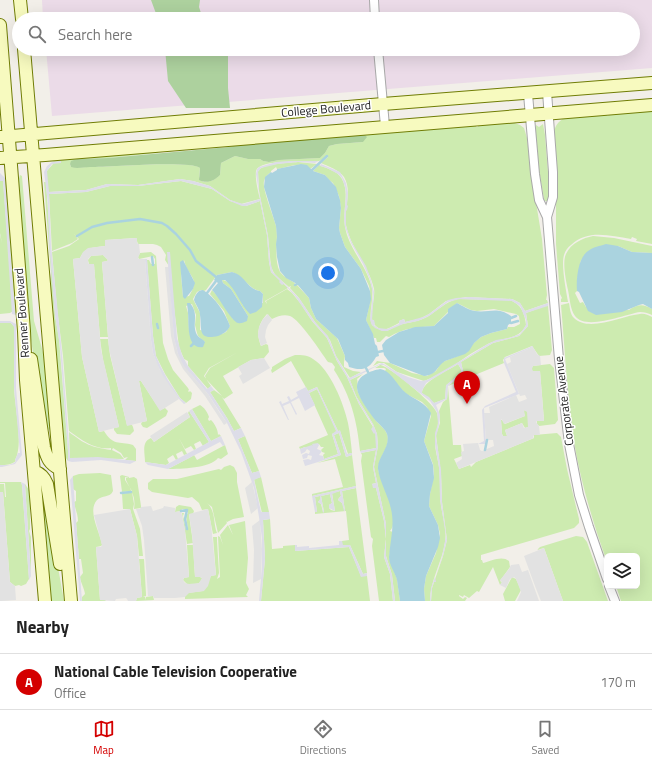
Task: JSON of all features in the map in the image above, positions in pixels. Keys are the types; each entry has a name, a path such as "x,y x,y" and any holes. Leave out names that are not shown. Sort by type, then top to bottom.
{"main road":[{"path":"20,0 21,12"},
{"name":"Renner Boulevard","path":"0,25 5,157 24,331 26,380 45,601"},
{"name":"Renner Boulevard","path":"25,56 71,600"},
{"name":"College Boulevard","path":"4,137 383,104 528,94 652,83"},
{"name":"College Boulevard","path":"5,157 33,156 652,105"},
{"path":"24,331 31,356 46,455 52,466 60,469"},
{"path":"34,471 41,474 45,478 47,484 64,589 71,600"}],"street":[{"path":"374,0 375,12"},
{"path":"379,56 384,126"},
{"name":"Corporate Avenue","path":"547,92 553,196 547,217"},
{"name":"Corporate Avenue","path":"528,94 535,174 539,200 547,217 559,359 569,444 579,495 604,570"},
{"path":"610,589 615,601"}],"shaded area":[{"path":"42,0 652,0 652,68 52,116 47,56 640,56 640,12 43,12"},
{"path":"61,161 61,163 52,164 47,171 49,192 86,190 107,184 138,185 180,179 210,186 230,200 243,204 260,199 256,174 259,167 276,162 318,161 315,163 298,162 278,164 261,168 258,172 259,191 268,236 270,261 273,272 299,298 315,322 328,336 336,356 349,378 382,363 408,377 421,381 427,380 496,340 509,338 520,334 526,325 526,320 520,306 512,301 460,299 448,302 429,316 418,321 403,324 387,331 382,331 375,328 370,320 373,294 370,280 351,243 345,227 345,187 342,178 338,174 320,166 321,164 340,172 346,183 348,206 346,211 346,226 351,241 366,266 371,280 374,292 372,320 374,320 374,325 378,328 387,329 399,324 399,321 404,319 405,322 423,317 448,300 456,298 469,297 512,299 520,303 525,311 548,303 548,306 526,313 528,326 519,336 493,343 461,362 463,371 462,374 448,386 447,399 436,405 440,415 436,437 441,470 442,502 447,540 443,556 435,577 436,582 434,582 432,588 431,601 431,588 442,557 446,536 440,499 439,468 435,444 435,433 438,424 437,412 430,401 384,365 379,365 350,380 356,396 373,424 377,434 378,446 374,467 386,524 386,539 384,521 376,488 373,488 372,484 376,483 373,467 376,450 361,453 360,451 376,448 375,433 374,434 371,429 373,427 372,424 359,404 327,338 312,321 295,296 284,284 282,285 279,282 280,281 271,272 267,235 260,201 242,206 230,201 212,189 181,181 138,186 110,186 86,192 49,194 51,245 62,353 70,458 98,457 136,461 130,464 101,460 68,461 60,347 55,315 49,242 48,203 44,172 47,166 52,162","holes":["458,364 461,369 461,373 446,385 445,399 434,403 429,397 422,393 426,383"]},
{"path":"0,173 5,178 16,315 12,314 3,181 0,181"},
{"path":"137,238 140,253 138,258 145,259 153,353 160,370 179,399 160,411 141,381 139,381 147,421 127,426 109,349 102,262 108,260 103,255 91,256 88,259 88,262 89,264 94,264 101,350 119,427 99,432 82,357 73,259 80,258 83,252 88,248 105,246 105,240"},
{"path":"167,252 170,252 177,338 182,355 188,366 207,389 211,386 214,390 210,392 234,431 241,428 245,436 238,439 252,473 259,471 261,477 254,480 261,512 269,512 270,519 263,520 265,559 261,601 259,601 262,567 262,538 254,488 241,452 227,423 208,394 184,366 178,354 174,338"},
{"path":"145,259 147,259 156,356 168,380 180,398 186,403 184,404 163,376 153,353"},
{"path":"165,267 169,267 174,338 178,354 191,374 208,394 227,423 224,425 205,396 183,369 175,353 171,336"},
{"path":"268,314 272,320 266,330 265,337 267,343 261,346 258,336 259,327 263,319"},
{"path":"0,321 10,321 16,324 16,388 22,455 15,464 2,467 0,467 0,465 9,465 14,463 18,453 20,453 14,387 14,327 11,323 0,323"},
{"path":"533,346 505,359 519,394 484,408 486,444 478,444 484,441 482,410 485,406 516,392 504,363 504,358"},
{"path":"533,347 540,356 541,365 533,366 532,369 533,371 540,371 544,421 536,422 539,426 540,435 534,435 534,438 459,469 456,463 462,459 461,452 464,451 463,444 478,443 480,450 482,451 494,446 493,440 486,440 484,413 490,413 489,407 516,395 519,402 527,399 525,395 520,396 507,364 511,362 510,357","holes":["524,410 527,412 528,427 524,428 522,423 505,430 507,436 503,436 501,419 504,424 525,416"]},
{"path":"264,358 270,368 243,384 239,376 242,374 238,367 251,360"},
{"path":"306,387 308,391 317,387 338,431 340,430 347,454 352,453 352,455 346,457 339,433 334,435 341,455 305,466 303,460 311,460 312,456 308,455 307,458 303,459 302,455 306,453 309,454 310,451 307,449 301,454 300,449 313,446 312,444 318,443 319,445 317,449 322,451 319,455 323,456 324,459 338,454 332,434 336,431 317,389 309,393 315,405 305,411 299,398 291,402 297,414 296,415 290,403 283,406 289,420 279,402 281,401 282,404 289,401 287,397 289,396 291,400 298,396 296,392"},
{"path":"192,409 211,441 221,436 225,445 223,446 220,442 168,469 148,465 145,462 166,465 209,442 189,411"},
{"path":"187,412 190,417 154,442 150,436"},
{"path":"73,476 82,601 80,601 70,480"},
{"path":"21,482 25,484 31,576 29,580 22,485"},
{"path":"252,482 258,508 251,514 245,488"},
{"path":"356,486 356,488 342,491 345,511 342,503 338,500 341,496 340,491 332,494 335,511 329,508 329,505 332,503 330,494 321,496 323,513 322,505 318,502 320,496 315,497 317,512 315,512 312,496"},
{"path":"0,492 3,492 10,582 15,586 16,600 0,601"},
{"path":"151,506 153,511 163,508 164,506 175,508 175,512 181,511 185,529 189,577 184,578 183,580 185,583 189,584 199,583 202,578 195,577 189,514 208,509 216,575 211,576 208,586 204,591 189,593 185,597 175,598 154,598 153,596 148,596 144,540 142,526 136,509"},
{"path":"130,509 137,536 142,597 137,598 136,601 128,601 126,598 116,599 115,601 100,600 96,547 101,547 102,545 94,515"},
{"path":"260,520 262,549 261,579 253,583 254,550 252,526"},
{"path":"386,539 386,556 392,575 395,601 393,601 390,574 384,557"},
{"path":"339,541 342,541 343,545 350,545 363,574 367,573 367,576 361,577 349,547 295,551 295,545 297,545 297,547 309,546 309,548 339,545"},
{"path":"544,548 563,601 541,601 524,556"},
{"path":"519,564 522,572 528,570 539,601 517,601 521,592 514,577 510,579 506,588 500,585 502,582 500,580 511,565"}],"green space":[{"path":"151,0 200,0 199,7 201,12 155,12"},
{"path":"166,56 228,56 228,88 230,108 186,108 168,81"},
{"path":"652,110 652,244 636,241 637,239 632,237 631,239 607,235 592,235 578,240 568,248 564,255 563,271 568,302 561,302 562,298 560,294 556,244 556,175 554,131 559,122 564,118 607,114 607,116 609,114"},
{"path":"512,122 524,128 527,138 542,239 547,295 546,300 548,303 525,311 520,303 512,299 466,297 446,301 429,314 419,319 405,322 404,319 399,321 399,323 385,329 380,329 377,327 372,319 374,289 372,281 348,234 346,225 345,219 348,195 347,183 339,172 321,163 328,157 327,156 319,161 275,163 266,164 259,167 256,174 260,199 241,204 230,200 210,186 180,179 138,185 107,184 86,190 48,192 46,172 53,164 52,162 57,160 158,152 108,158 77,159 70,164 71,167 76,167 182,164 200,168 199,177 203,182 206,182 220,175 221,163 235,156 248,159 260,159 269,162 279,160 320,158 329,146 363,142 364,134 476,125 476,127 478,127 478,125"},
{"path":"543,124 548,172 547,201 544,199 538,164 535,129 536,125 539,127"},
{"path":"364,134 367,137 363,142 329,146 320,158 279,160 269,162 260,159 248,159 235,156 221,163 220,175 208,182 199,180 200,168 181,164 148,164 78,168 71,167 70,164 71,161 77,159 108,158"},
{"path":"298,162 317,164 310,169 302,165 294,165 277,169 276,167 264,181 266,196 276,226 276,255 278,267 282,274 295,283 294,285 297,285 309,298 311,308 316,319 337,338 345,356 344,367 353,371 361,372 350,378 336,356 330,340 290,288 291,286 289,287 275,275 271,267 268,236 259,191 258,171 265,166"},
{"path":"319,165 332,170 340,176 344,185 346,196 344,221 347,235 370,280 372,288 372,325 385,331 431,315 445,304 457,299 509,300 517,304 522,310 526,325 523,330 514,336 491,342 440,374 424,381 397,372 384,363 379,363 373,366 377,361 390,363 412,373 427,376 436,371 441,363 458,356 481,337 520,324 519,316 494,309 477,311 471,310 457,303 434,326 405,330 389,337 386,336 380,342 377,342 366,320 370,302 369,286 361,269 345,247 340,233 341,208 339,196 333,183 325,175 313,171"},
{"path":"20,175 22,176 34,321 45,359 52,429 45,430 27,314 17,185"},
{"path":"0,176 3,180 13,311 10,313 0,314 0,235 2,243 0,233"},
{"path":"4,178 7,187 16,315 15,312"},
{"path":"181,181 212,189 230,201 246,206 260,201 267,235 271,272 288,288 265,301 267,304 266,301 287,289 301,304 312,321 327,338 359,404 373,427 372,429 376,434 376,448 360,451 355,419 345,389 334,370 335,367 332,363 328,362 299,323 290,316 286,315 272,319 267,314 260,325 258,333 261,346 266,344 268,345 269,352 264,358 251,360 223,376 233,393 224,399 222,397 241,428 234,431 210,392 214,390 222,396 206,379 211,386 208,389 188,366 188,361 184,359 179,347 169,265 165,260 166,255 161,247 153,244 138,244 136,238 105,240 105,246 87,249 80,258 73,259 82,357 99,432 104,431 113,441 133,445 136,449 136,461 125,460 128,457 124,458 121,453 113,448 112,450 120,454 124,459 70,458 69,432 84,442 98,448 111,450 111,448 100,448 94,446 69,431 52,252 69,246 79,239 74,234 78,239 52,251 49,194 86,192 110,186 138,186","holes":["184,260 194,281 194,285 189,296 183,297 181,275","232,272 263,294 263,303 243,305 232,286 226,281 222,280 223,283 231,289 248,316 233,319 220,299 212,290 210,294 224,311 230,326 226,332 222,334 200,330 200,313 193,299 197,292 206,290 217,275","192,304 196,315 195,325 198,336 205,342 189,331 186,306","238,352 210,368 205,376 206,379 204,376 209,368"]},
{"path":"44,182 46,182 55,315 59,339 68,461 64,455 50,312 51,273"},
{"path":"593,236 614,238 652,246 652,253 632,252 618,246 581,260 577,281 577,291 575,293 580,303 583,302 586,307 629,310 638,306 646,306 652,309 652,315 640,312 597,322 580,320 575,316 571,307 566,282 564,267 565,257 568,250 574,244 585,238"},
{"path":"151,252 156,256 163,343 173,370 188,388 188,391 192,393 191,399 186,403 180,398 156,356 147,260 149,260 151,264 155,264 155,259 153,256 139,259 138,257 140,253"},
{"path":"103,255 108,260 102,262 108,337 100,337 94,265 89,264 88,260 91,256"},
{"path":"569,303 571,313 574,318 580,322 588,324 597,324 642,314 652,317 652,601 621,601 617,589 640,589 640,553 604,553 597,533 580,473 574,442 561,305"},
{"path":"548,306 552,350 550,355 539,356 532,346 505,357 503,360 504,363 448,386 462,374 463,371 461,362 493,343 519,336 528,326 526,313"},
{"path":"10,322 14,326 15,334 14,394 19,444 16,461 6,465 0,465 0,323"},
{"path":"100,339 108,339 110,355 127,425 132,425 134,431 130,435 117,434 114,430 114,428 119,427 103,360"},
{"path":"295,355 311,358 319,364 330,379 340,397 346,415 352,453 348,454 340,431 338,431 317,387 308,391 291,361 272,373 272,367"},
{"path":"458,364 461,369 461,373 448,384 445,399 434,403 422,393 426,384"},
{"path":"550,364 554,368 558,420 555,424 539,426 537,421 544,420 540,371 532,371 532,367"},
{"path":"380,365 392,371 420,394 434,408 438,416 435,446 440,472 440,501 445,529 445,538 443,550 432,586 430,601 425,601 424,589 426,576 436,553 440,534 438,525 429,506 434,474 433,464 424,441 431,416 427,407 422,402 406,394 385,371 386,369 375,368"},
{"path":"363,374 357,379 358,392 362,401 387,434 388,439 386,449 378,468 392,511 393,526 390,531 393,532 389,558 397,579 400,601 395,601 392,575 386,556 386,524 374,467 378,446 377,434 373,424 356,396 350,380"},
{"path":"139,381 141,381 160,410 165,408 168,411 166,416 147,428 143,427 141,424 142,422 147,421"},
{"path":"448,386 453,445 461,445 462,456 454,459 459,469 470,465 471,467 476,462 534,438 534,435 557,433 561,437 579,523 574,528 481,555 481,560 483,563 500,558 509,561 510,567 500,581 502,582 500,585 493,567 479,592 477,591 469,598 464,595 463,597 459,595 463,599 465,597 467,598 465,601 431,601 432,588 447,540 436,435 440,423 439,411 443,402 447,399"},
{"path":"317,389 337,432 332,434 338,454 324,459 323,455 325,453 321,450 324,447 321,447 319,444 300,449 299,447 328,435 309,393"},
{"path":"200,405 207,412 209,421 211,420 215,425 218,435 219,434 221,436 211,441 192,409"},
{"path":"523,410 527,411 528,413 528,427 525,428 522,423 505,430 507,436 503,436 501,420 505,424 525,416"},
{"path":"189,411 209,442 203,446 200,441 194,444 196,449 194,450 191,446 185,449 179,438 187,454 184,455 182,451 176,454 178,459 176,460 173,455 167,459 169,463 166,465 145,462 144,448 146,442 151,438 154,442 190,417 188,413"},
{"path":"339,433 346,457 352,455 356,486 312,496 312,494 343,487 335,459 317,463 341,455 334,435"},
{"path":"245,436 259,471 252,473 238,439"},
{"path":"225,445 228,454 221,459 218,458 209,464 202,466 168,469 194,455 197,460"},
{"path":"376,450 373,467 376,483 372,484 376,488 384,521 386,539 384,557 390,574 393,601 379,601 372,546 373,539 371,537 361,461 361,453"},
{"path":"230,465 234,467 237,473 237,482 244,517 226,521 227,523 218,533 212,507 207,503 213,513 217,533 213,534 208,509 202,510 199,503 192,497 188,498 152,492 148,489 148,483 153,479 177,479 219,469 221,470"},
{"path":"100,473 111,475 113,491 110,495 101,497 97,500 93,510 102,545 96,547 100,600 106,601 82,601 82,597 85,594 80,577 83,573 81,559 79,559 76,523 78,518 74,502 76,501 76,491 73,489 73,476 79,474"},
{"path":"122,475 137,479 141,508 134,509 134,497 131,491 122,492 120,476"},
{"path":"261,477 269,512 262,513 254,479"},
{"path":"0,482 21,482 22,485 29,579 26,584 21,586 15,586 10,582 3,492 0,492 0,484 4,484 6,497 5,483"},
{"path":"25,484 30,494 29,531 31,537 31,576"},
{"path":"356,488 367,573 363,574 350,545 342,545 342,541 349,540 346,511 315,514 315,512 317,512 315,497 320,496 321,499 318,502 321,504 324,512 321,496 330,494 332,503 329,505 329,508 335,511 332,493 340,491 341,496 338,500 342,503 345,511 342,491"},
{"path":"132,492 134,504 133,509 140,529 143,556 139,556 137,536 130,509 123,509 122,494"},
{"path":"179,505 191,507 194,511 193,514 189,515 193,543 187,544 182,513 184,513 183,516 186,529 188,529 186,516 188,513 187,509 182,509 181,511 175,512 176,507"},
{"path":"48,511 64,601 51,601 47,580 41,512"},
{"path":"270,519 272,549 295,545 295,551 349,547 361,576 367,576 370,601 261,601 265,559 263,520"},
{"path":"245,521 248,558 246,583 249,589 246,595 248,597 185,599 185,596 188,593 203,591 211,576 216,575 213,537 217,537 219,573 217,579 220,577 218,536 220,537 223,545 220,535 228,525 233,535 229,525"},
{"path":"576,536 583,537 587,542 608,601 563,601 544,548 537,550 540,547"},
{"path":"187,545 193,545 195,577 202,578 200,582 196,584 187,584 183,580 184,578 189,577"},
{"path":"139,559 144,559 146,596 143,597 145,597 146,600 146,597 153,596 154,600 136,601 137,598 142,597"},
{"path":"512,577 516,579 521,590 515,601 505,601 503,594"}],"water":[{"path":"301,164 307,165 313,171 325,175 336,187 341,208 340,233 345,247 361,269 370,291 371,299 366,320 373,334 379,356 376,357 368,367 357,369 349,367 338,339 316,319 311,308 309,298 297,284 286,278 280,271 277,257 276,226 264,187 265,177 277,169"},
{"path":"606,244 618,246 632,252 652,253 652,309 643,304 622,312 596,315 588,311 579,292 577,291 577,275 585,254 594,248"},
{"path":"183,260 195,283 193,289 185,299 183,297 180,262"},
{"path":"232,272 236,273 252,288 263,294 262,307 256,312 250,314 229,284 225,280 222,280 223,283 231,289 248,316 247,321 241,323 238,323 232,318 212,290 218,283 214,280 217,275"},
{"path":"203,290 208,293 220,306 230,326 225,332 218,336 207,337 201,329 200,313 194,300 197,293"},
{"path":"187,303 190,303 193,307 195,315 195,331 197,335 205,342 203,347 198,347 191,340"},
{"path":"457,303 475,311 502,311 511,316 511,323 508,325 507,329 481,337 474,343 469,351 465,354 445,361 432,374 424,376 390,363 384,355 382,345 386,340 399,332 415,327 434,326 448,313 448,309"},
{"path":"380,369 388,373 403,390 423,404 431,413 424,441 433,465 434,478 429,506 438,525 440,538 438,547 426,576 424,589 425,601 400,601 397,580 389,560 392,515 390,504 380,479 378,469 378,465 386,448 388,439 384,429 374,419 364,405 357,390 358,382 362,376"}],"waterway":[{"path":"311,171 327,156"},
{"path":"77,236 92,227 107,223 140,219 162,223 176,234 190,250 196,261 216,277"},
{"path":"152,257 153,265"},
{"path":"207,293 216,281"},
{"path":"511,318 516,316"},
{"path":"511,323 518,321"},
{"path":"157,324 158,328"},
{"path":"191,346 194,343"},
{"path":"378,352 383,351"},
{"path":"366,368 368,372"},
{"path":"485,450 487,440"},
{"path":"121,493 131,492"},
{"path":"181,511 187,510 185,519 187,529"}],"place":[{"name":"National Cable Television Cooperative","path":"467,404"}]}
